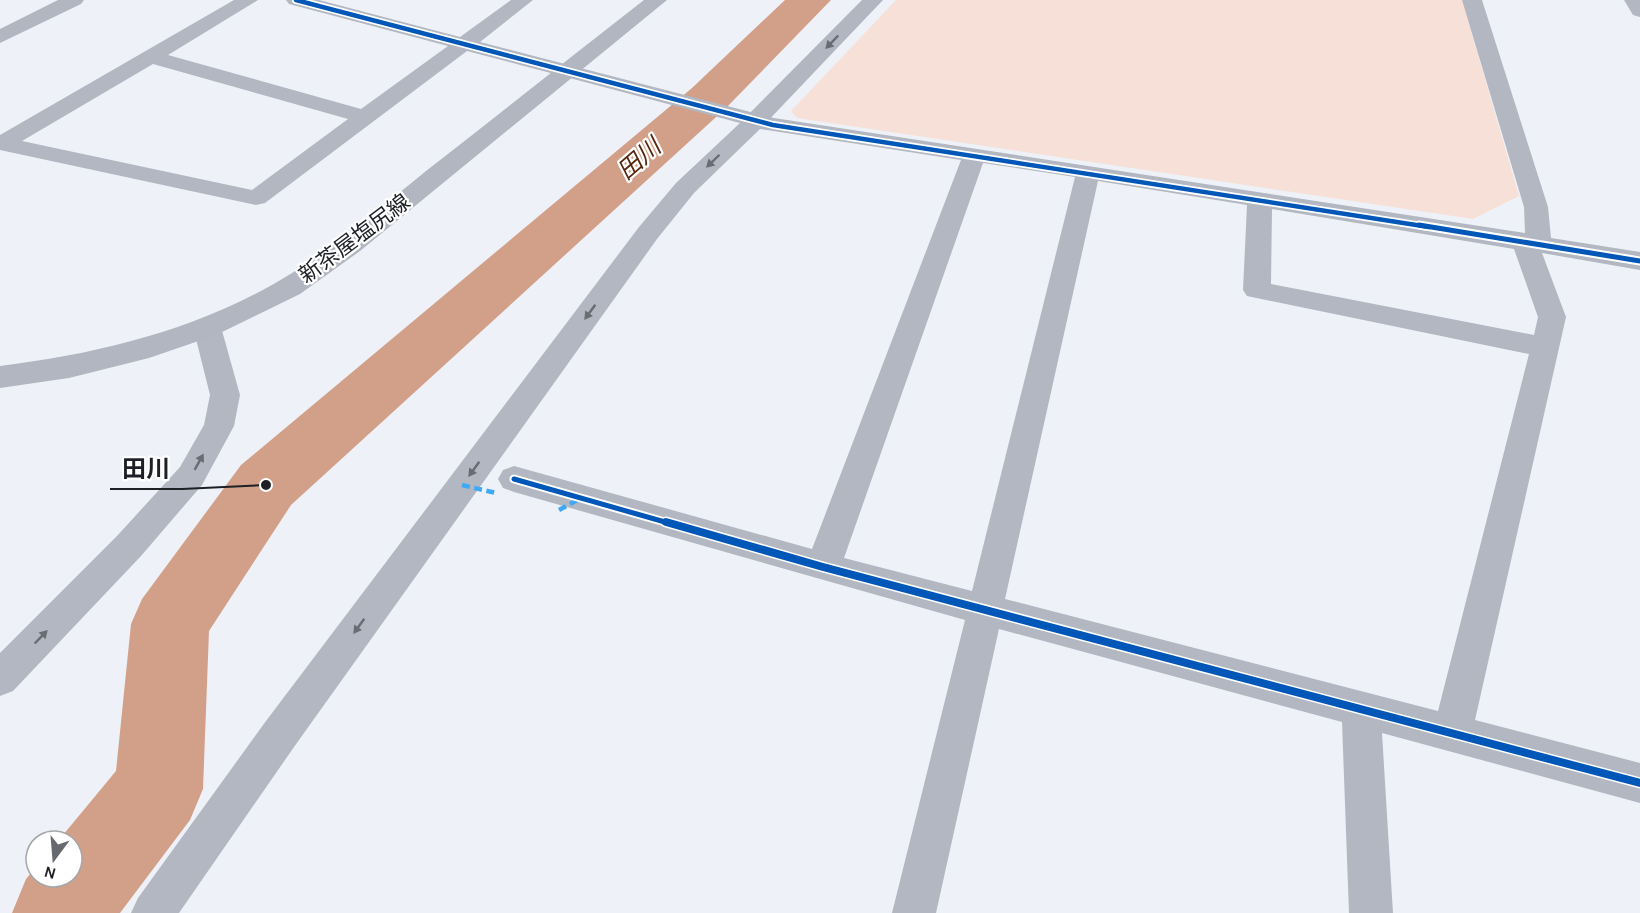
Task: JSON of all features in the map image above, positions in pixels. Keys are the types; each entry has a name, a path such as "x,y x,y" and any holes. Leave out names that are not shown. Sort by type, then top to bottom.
{"main road":[{"path":"0,37 74,0"},
{"name":"新茶屋塩尻線","path":"0,377 96,360 207,327 270,298 315,270 657,0"},
{"path":"746,118 873,0"}],"street":[{"path":"1,143 248,0"},
{"path":"296,0 746,118 1640,261"},
{"path":"1,143 256,198 523,0"},
{"path":"1452,734 1552,317 1531,242 1536,207 1472,0"},
{"path":"1634,0 1640,11"},
{"path":"152,57 364,117"},
{"path":"153,913 280,734 648,233 746,118"},
{"path":"823,567 974,156"},
{"path":"914,913 1088,172"},
{"path":"1260,201 1257,290 1543,347"},
{"path":"0,679 129,546 191,476 219,426 225,395 207,327"},
{"path":"514,479 823,567 1640,783"},
{"path":"1361,710 1371,913"}],"shaded area":[{"path":"896,0 1462,0 1519,196 1473,219 797,118 791,111"}],"waterway":[{"name":"田川","path":"60,913 159,789 170,624 266,485 709,98 810,0"}],"marked path":[{"path":"462,485 496,493"},
{"path":"559,510 581,498"}],"cycle path":[{"path":"296,0 773,125 1088,172 1640,261"},
{"path":"514,479 823,567 1640,783"}],"place":[{"name":"田川","path":"266,485"}]}
